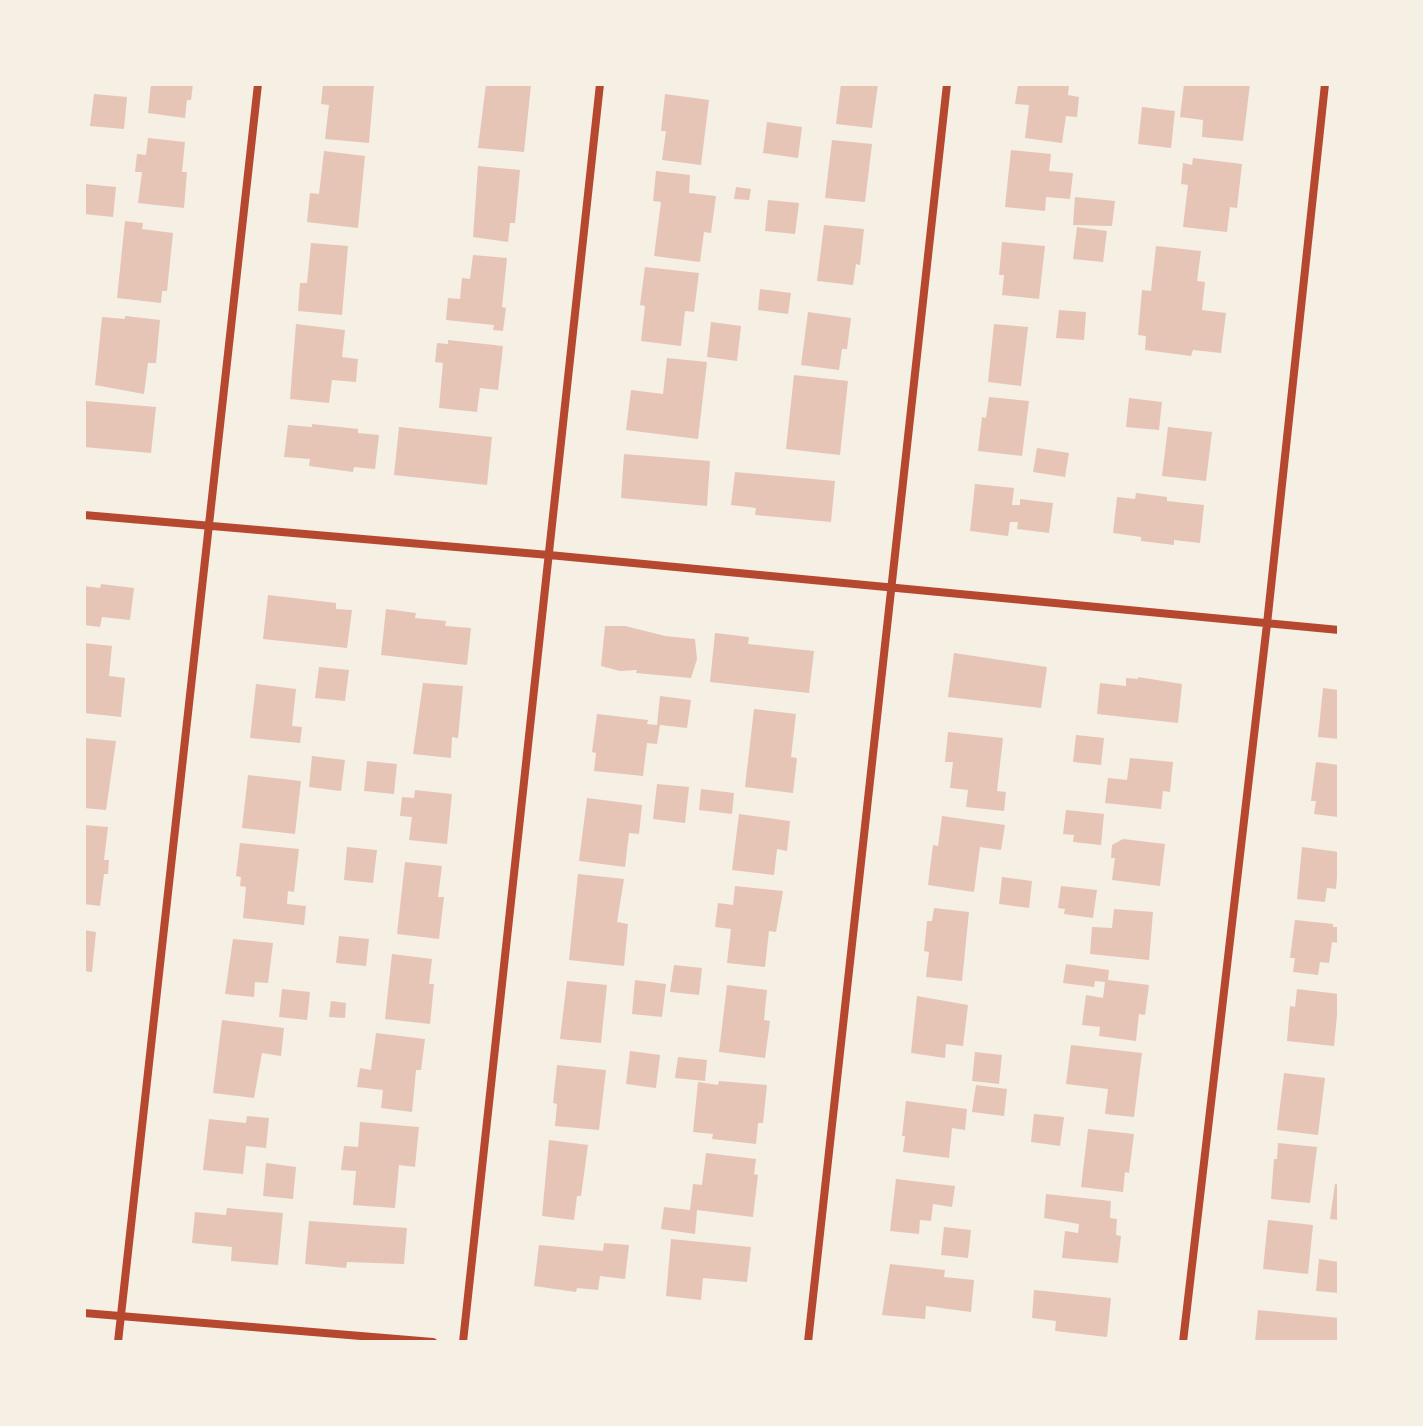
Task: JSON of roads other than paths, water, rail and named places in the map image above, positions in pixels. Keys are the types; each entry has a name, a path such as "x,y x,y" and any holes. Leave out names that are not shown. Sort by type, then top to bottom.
{"street":[{"path":"118,1342 258,84"},
{"path":"463,1342 600,84"},
{"path":"808,1342 947,84"},
{"path":"1183,1342 1267,624 1325,84"},
{"path":"84,515 549,555 1339,630"},
{"path":"84,1313 433,1342"}]}
